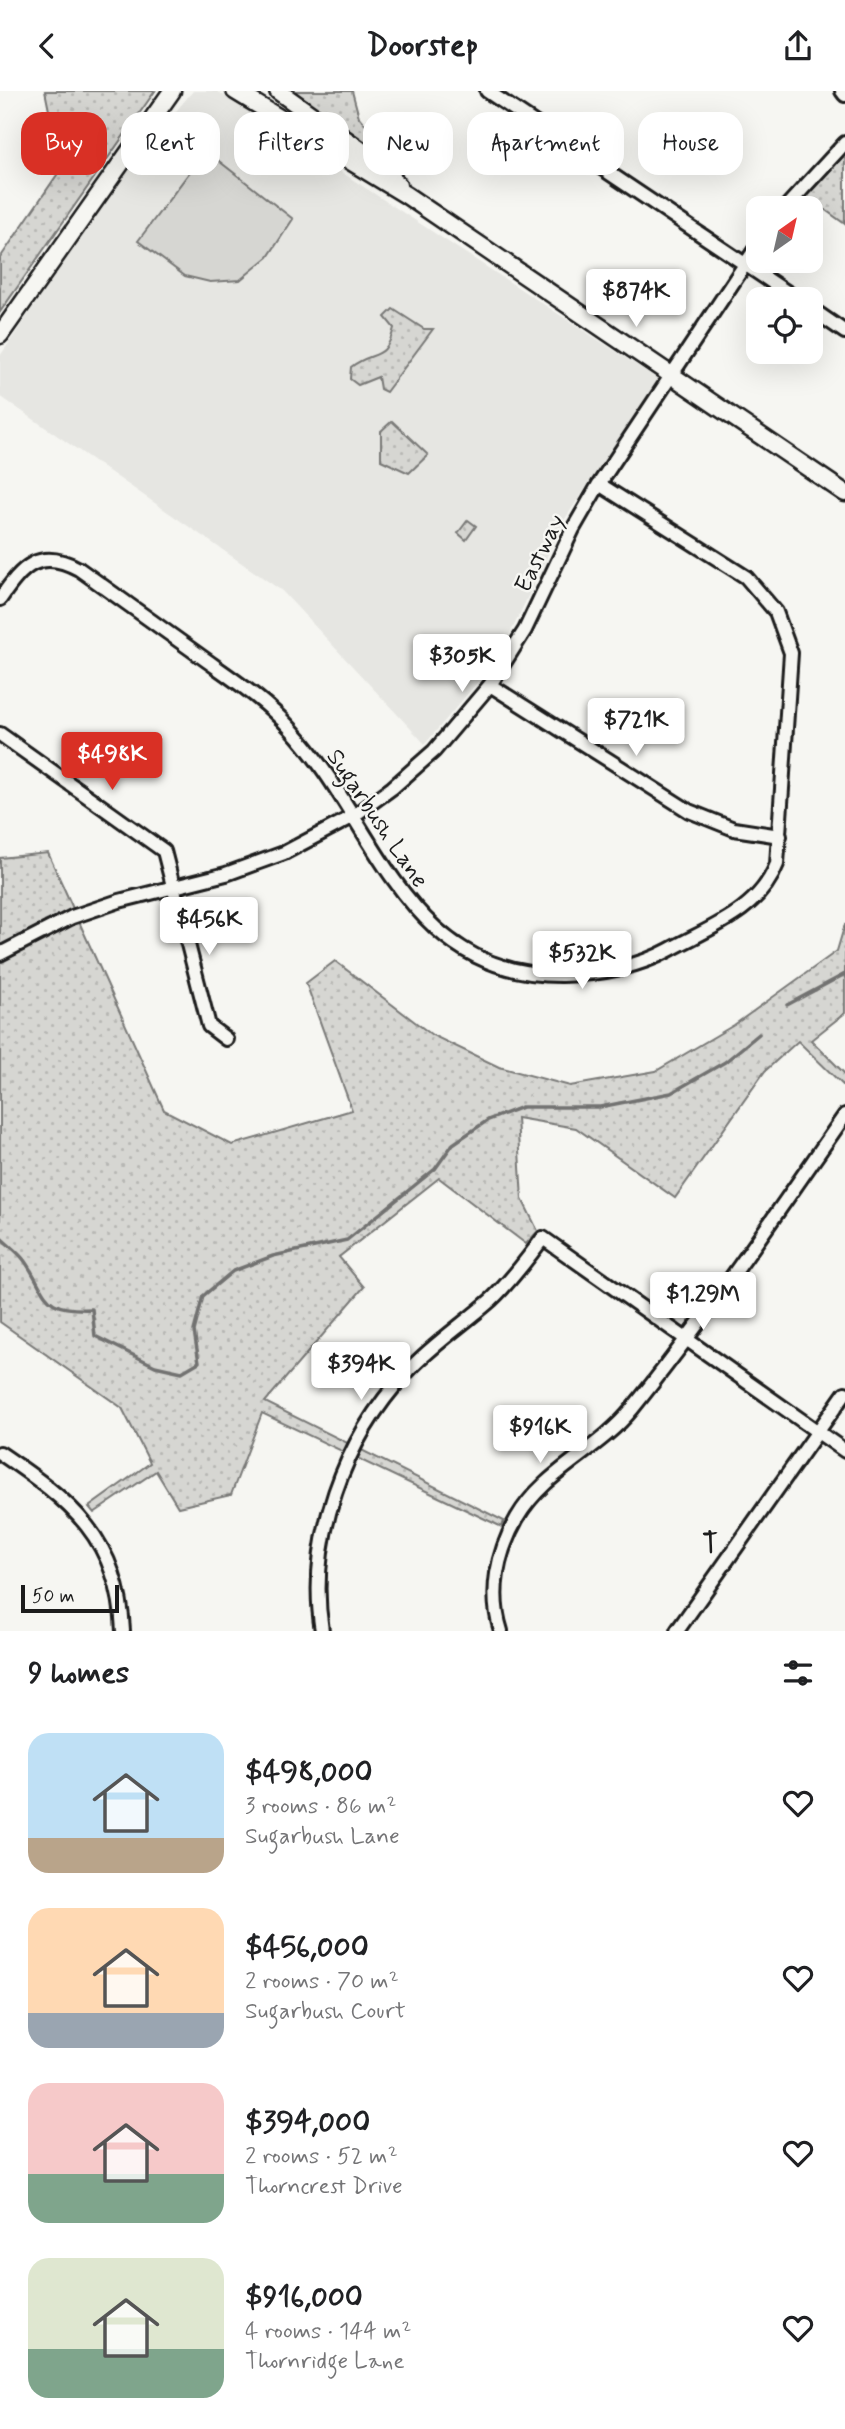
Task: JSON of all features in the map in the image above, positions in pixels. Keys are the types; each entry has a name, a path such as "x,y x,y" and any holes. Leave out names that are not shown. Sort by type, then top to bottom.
{"street":[{"path":"0,335 172,91"},
{"path":"234,91 406,195 845,493"},
{"path":"278,91 383,166 406,195"},
{"path":"487,91 779,287"},
{"path":"796,196 845,143"},
{"name":"Eastway","path":"0,954 72,917 175,886 226,874 284,853 352,817 392,788 434,751 490,685 525,630 573,529 599,484 746,261"},
{"path":"823,318 845,332"},
{"name":"Sugarbush Lane","path":"0,599 17,574 32,562 63,560 79,569 261,701 306,749 395,885 437,929 467,949 501,965 551,975 608,971 635,965 751,904 773,875 780,836 792,671 791,653 776,612 746,577 599,484"},
{"path":"490,685 689,811 734,829 780,836"},
{"path":"0,734 164,851 209,1026 226,1038"},
{"path":"501,1631 496,1617 494,1579 516,1519 540,1489 602,1439 630,1412 685,1340 845,1115"},
{"path":"322,1631 318,1608 322,1534 351,1453 373,1414 402,1377 439,1340 493,1299 543,1238 845,1451"},
{"path":"677,1631 845,1393"},
{"path":"0,1453 64,1499 88,1524 105,1551 118,1586 123,1631"}],"shaded area":[{"path":"45,91 155,91 140,112 121,112 121,139 107,159 107,112 49,112"},
{"path":"193,91 217,91 249,112 234,112 234,175 346,175 658,379 565,519 499,657 425,744 282,591 0,396 0,356 123,175 220,175 220,112 175,112"},
{"path":"291,91 352,91 363,122 363,143 349,133 349,112 320,112"},
{"path":"845,154 845,224 823,208 823,196 806,196"},
{"path":"220,162 293,219 268,257 240,280 210,282 185,276 138,241 188,175 220,175"},
{"path":"57,175 96,175 0,312 0,258"},
{"path":"393,309 424,329 433,329 386,392 380,389 378,377 358,385 350,379 351,367 378,354 387,346 394,328 385,317"},
{"path":"392,421 428,455 409,473 381,460 381,431"},
{"path":"468,520 476,526 466,540 458,533"},
{"path":"48,853 164,1110 232,1145 352,1110 306,983 335,961 432,1035 499,1067 570,1086 656,1071 734,1025 837,951 845,924 845,1013 811,1040 845,1074 845,1087 798,1041 765,1071 675,1198 576,1128 517,1118 522,1199 538,1231 526,1244 439,1178 339,1257 364,1287 265,1402 504,1521 502,1527 262,1413 231,1495 178,1507 156,1471 94,1513 89,1507 150,1463 122,1408 0,1322 0,858"}],"waterway":[{"path":"787,1005 845,974"},
{"path":"0,1237 24,1260 47,1298 54,1304 75,1309 92,1309 95,1336 155,1366 182,1372 199,1362 194,1331 203,1296 233,1271 273,1256 347,1240 435,1169 453,1144 488,1120 522,1107 600,1107 671,1093 725,1062 759,1034"}],"district":[{"name":"T","path":"710,1543"}]}
